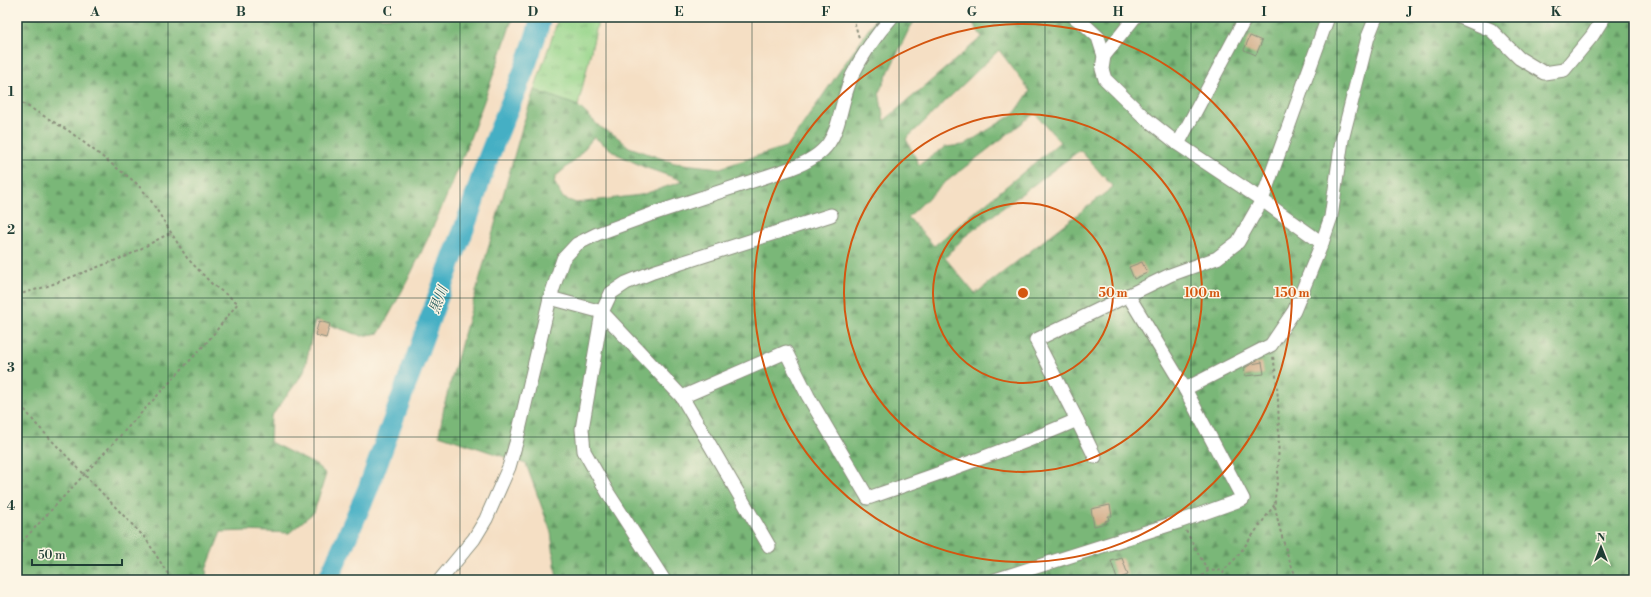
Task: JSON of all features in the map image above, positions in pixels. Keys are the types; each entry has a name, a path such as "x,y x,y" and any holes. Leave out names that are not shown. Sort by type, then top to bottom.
{"street":[{"path":"440,580 474,539 486,519 509,467 550,298 563,259 577,244 597,234 652,214 807,163 819,155 830,144 837,131 842,105 852,77 863,53 892,17"},
{"path":"1074,17 1098,37 1104,56 1102,69 1105,79 1144,117 1178,144 1262,200 1322,243"},
{"path":"1104,56 1135,17"},
{"path":"1178,144 1246,17"},
{"path":"1095,457 1036,340 1170,275 1218,258 1238,242 1262,200 1328,17"},
{"path":"1185,389 1271,345 1294,311 1322,243 1331,216 1342,140 1368,37 1376,17"},
{"path":"1460,17 1491,30 1519,58 1544,73 1564,70 1592,36 1604,17"},
{"path":"664,580 608,493 584,451 582,429 602,312 610,293 626,283 653,272 831,215"},
{"path":"996,580 1181,521 1243,499 1185,389 1128,295"},
{"path":"550,298 602,312 682,398 769,546"},
{"path":"682,398 786,352 808,396 868,498 1021,444 1077,420"}],"path":[{"path":"853,17 863,53"},
{"path":"17,100 69,131 135,182 148,196 170,233 188,258 208,279 238,303 208,341 17,547"},
{"path":"17,295 45,287 127,256 170,233"},
{"path":"1271,345 1277,406 1278,473 1275,504 1291,567 1297,578 1302,580"},
{"path":"17,400 36,424 146,539 171,579 174,580"},
{"path":"1222,580 1224,570 1244,547 1275,504"},
{"path":"1181,521 1208,571"},
{"path":"1197,580 1208,571 1224,570"}],"green space":[{"path":"17,17 513,17 485,98 454,179 419,257 379,333 362,336 315,320 304,372 271,417 270,442 316,465 326,474 314,512 289,533 247,531 221,532 206,570 207,580 17,580"},
{"path":"558,17 599,17 578,106 534,90"},
{"path":"877,17 917,17 908,31 879,92 884,121 982,37 969,17 1634,17 1634,580 557,580 551,532 526,464 439,435 445,402 534,90 578,106 600,127 616,136 629,147 674,163 720,168 788,146","holes":["999,50 1030,91 1015,113 964,145 945,147 919,165 906,139","1035,113 1060,142 934,246 908,217 943,184","594,137 617,154 644,167 684,181 641,195 576,203 563,198 554,182 556,176 575,160","1080,150 1113,187 975,294 945,258 964,237"]}],"building":[{"path":"1250,36 1262,41 1256,55 1244,50"},
{"path":"1142,262 1147,273 1134,279 1129,267"},
{"path":"319,321 330,324 326,338 315,335"},
{"path":"1262,362 1264,374 1245,376 1244,368 1252,364"},
{"path":"1110,505 1112,516 1108,516 1109,520 1105,521 1106,523 1094,526 1091,509"},
{"path":"1122,558 1128,575 1117,579 1111,561"}],"waterway":[{"name":"黒川","path":"328,580 368,489 492,148 536,36 541,17"}]}
